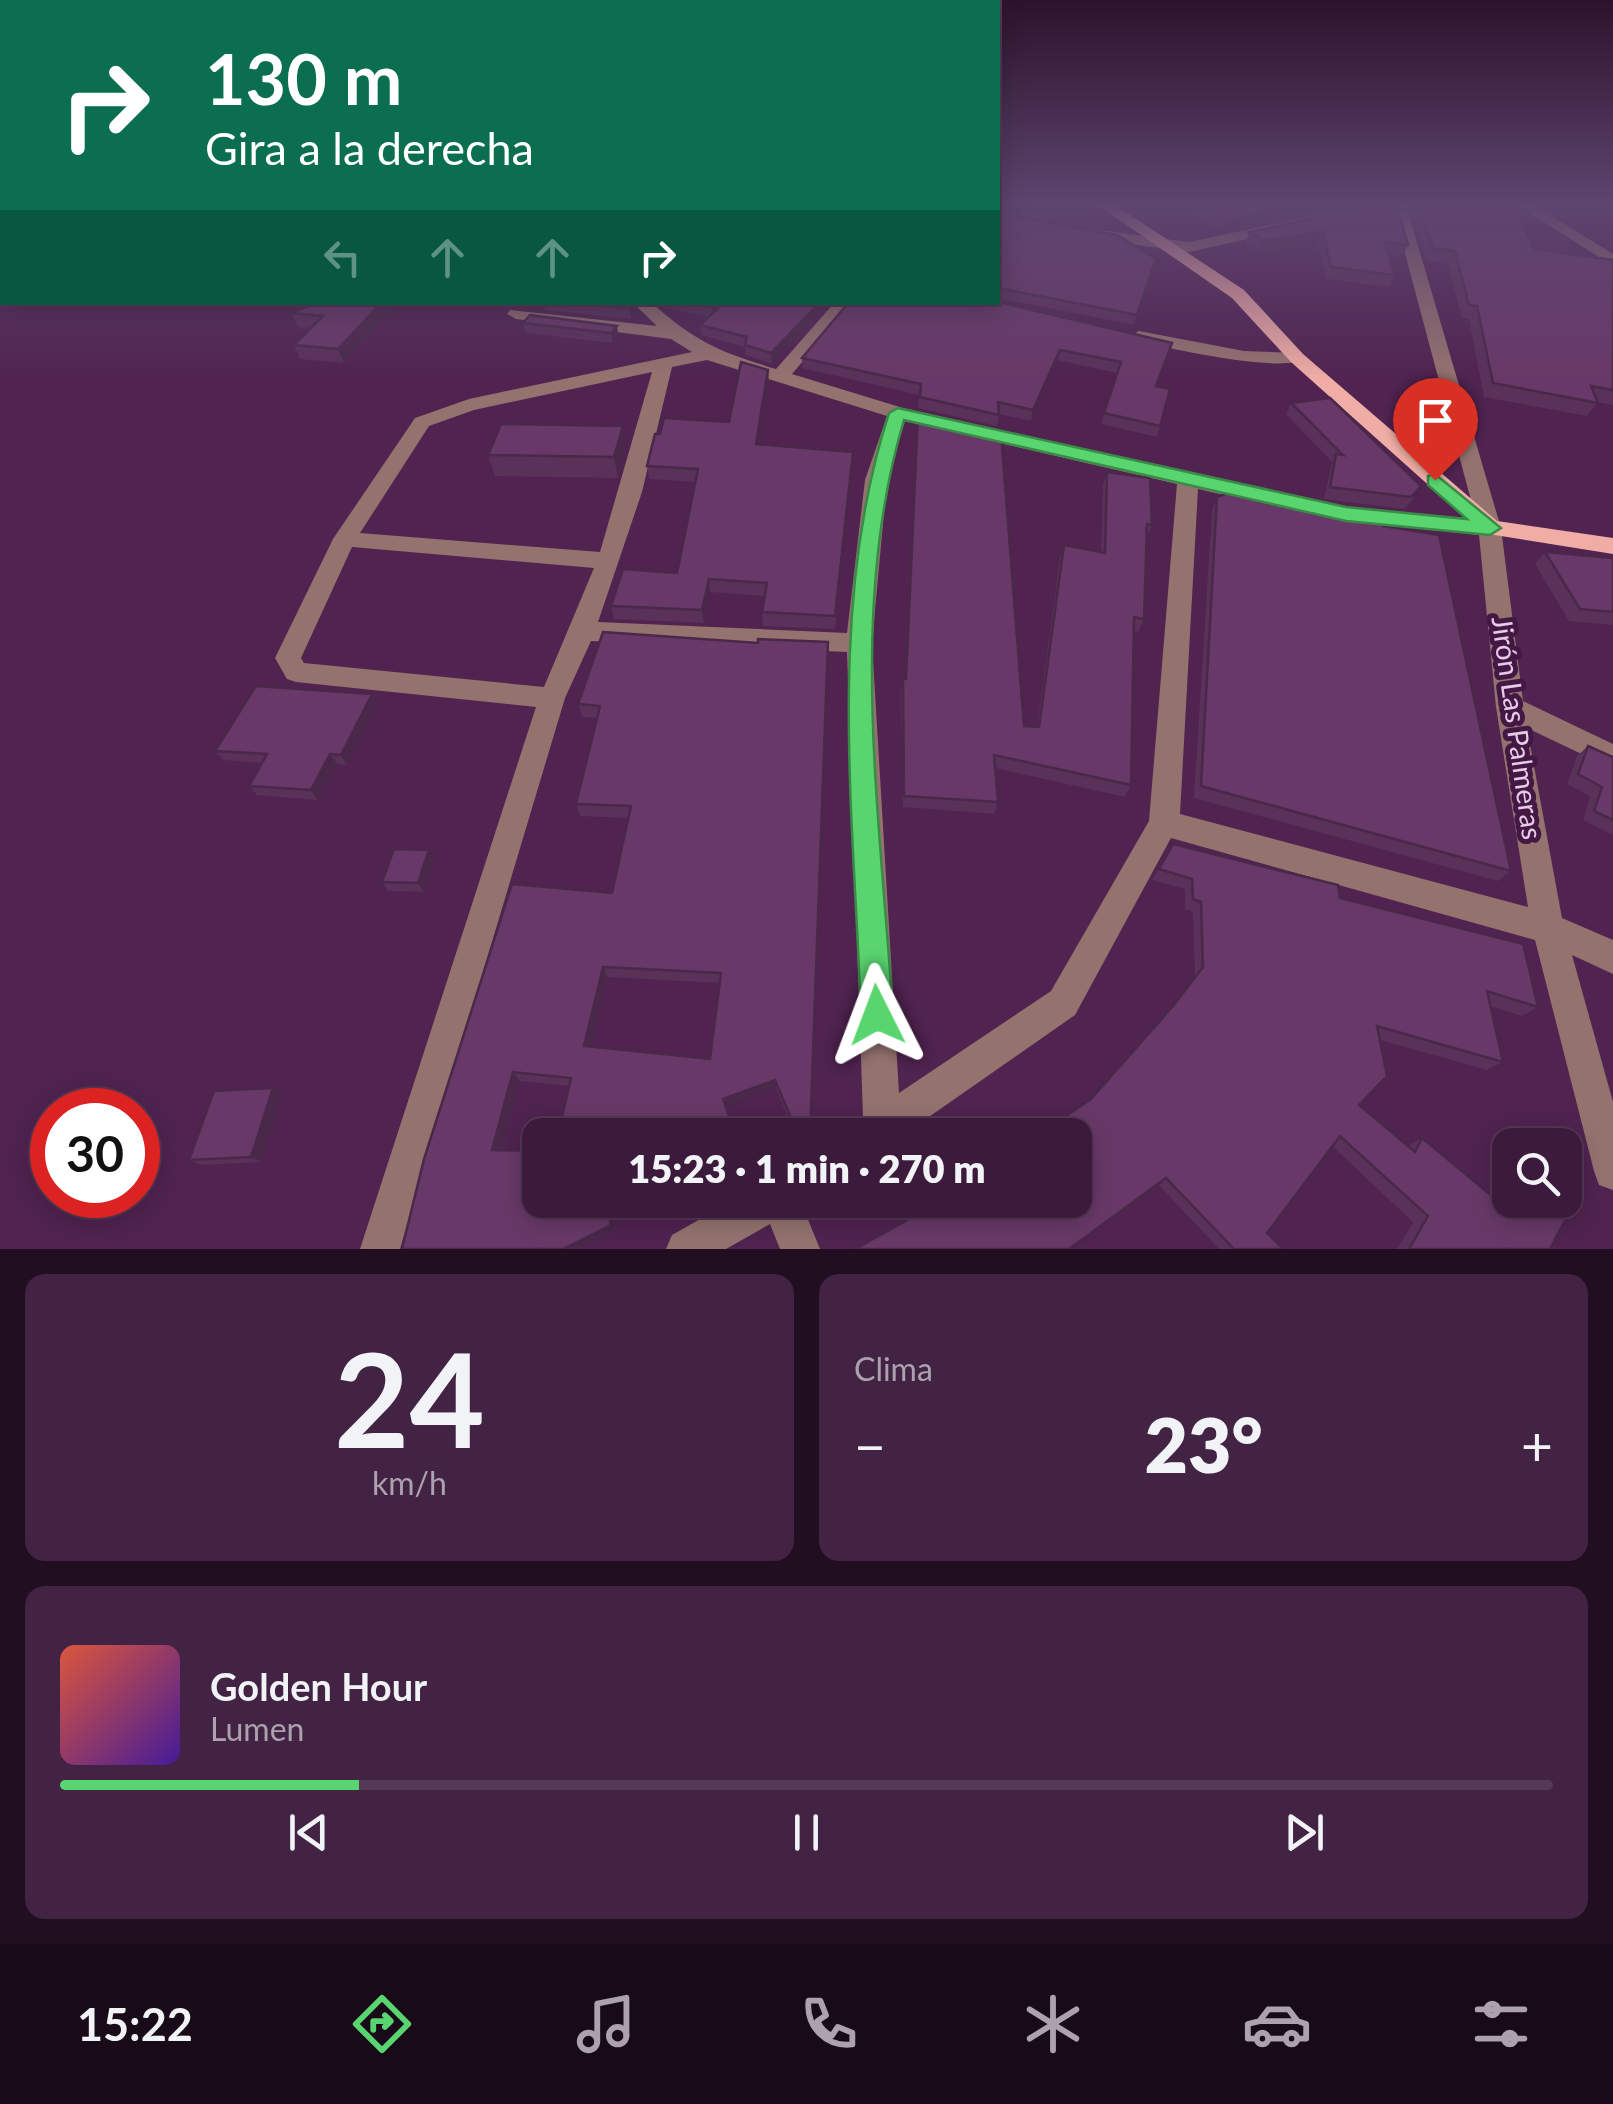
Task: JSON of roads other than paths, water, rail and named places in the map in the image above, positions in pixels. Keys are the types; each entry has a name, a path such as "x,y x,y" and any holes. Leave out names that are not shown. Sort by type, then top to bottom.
{"main road":[{"path":"1189,263 1238,294 1297,358 1490,528 1613,546"}],"street":[{"name":"Jirón Las Palmeras","path":"1415,263 1490,528 1510,707 1548,928 1613,1171"},
{"path":"640,305 708,354 898,413 1296,504"},
{"path":"780,376 842,305"},
{"path":"516,314 676,334"},
{"path":"1116,332 1244,356 1297,358"},
{"path":"552,698 296,672 288,658 344,538 422,422 456,408 708,354"},
{"path":"380,1249 552,698 585,632 652,416 663,364"},
{"path":"876,1118 860,643 876,480 898,413"},
{"path":"895,1118 1062,1003 1164,822 1188,479"},
{"path":"1330,510 1490,528"},
{"path":"344,538 606,561"},
{"path":"585,632 860,643"},
{"path":"1510,707 1613,758"},
{"path":"1164,822 1548,928 1613,957"},
{"path":"686,1249 743,1218"},
{"path":"785,1218 800,1249"}]}
